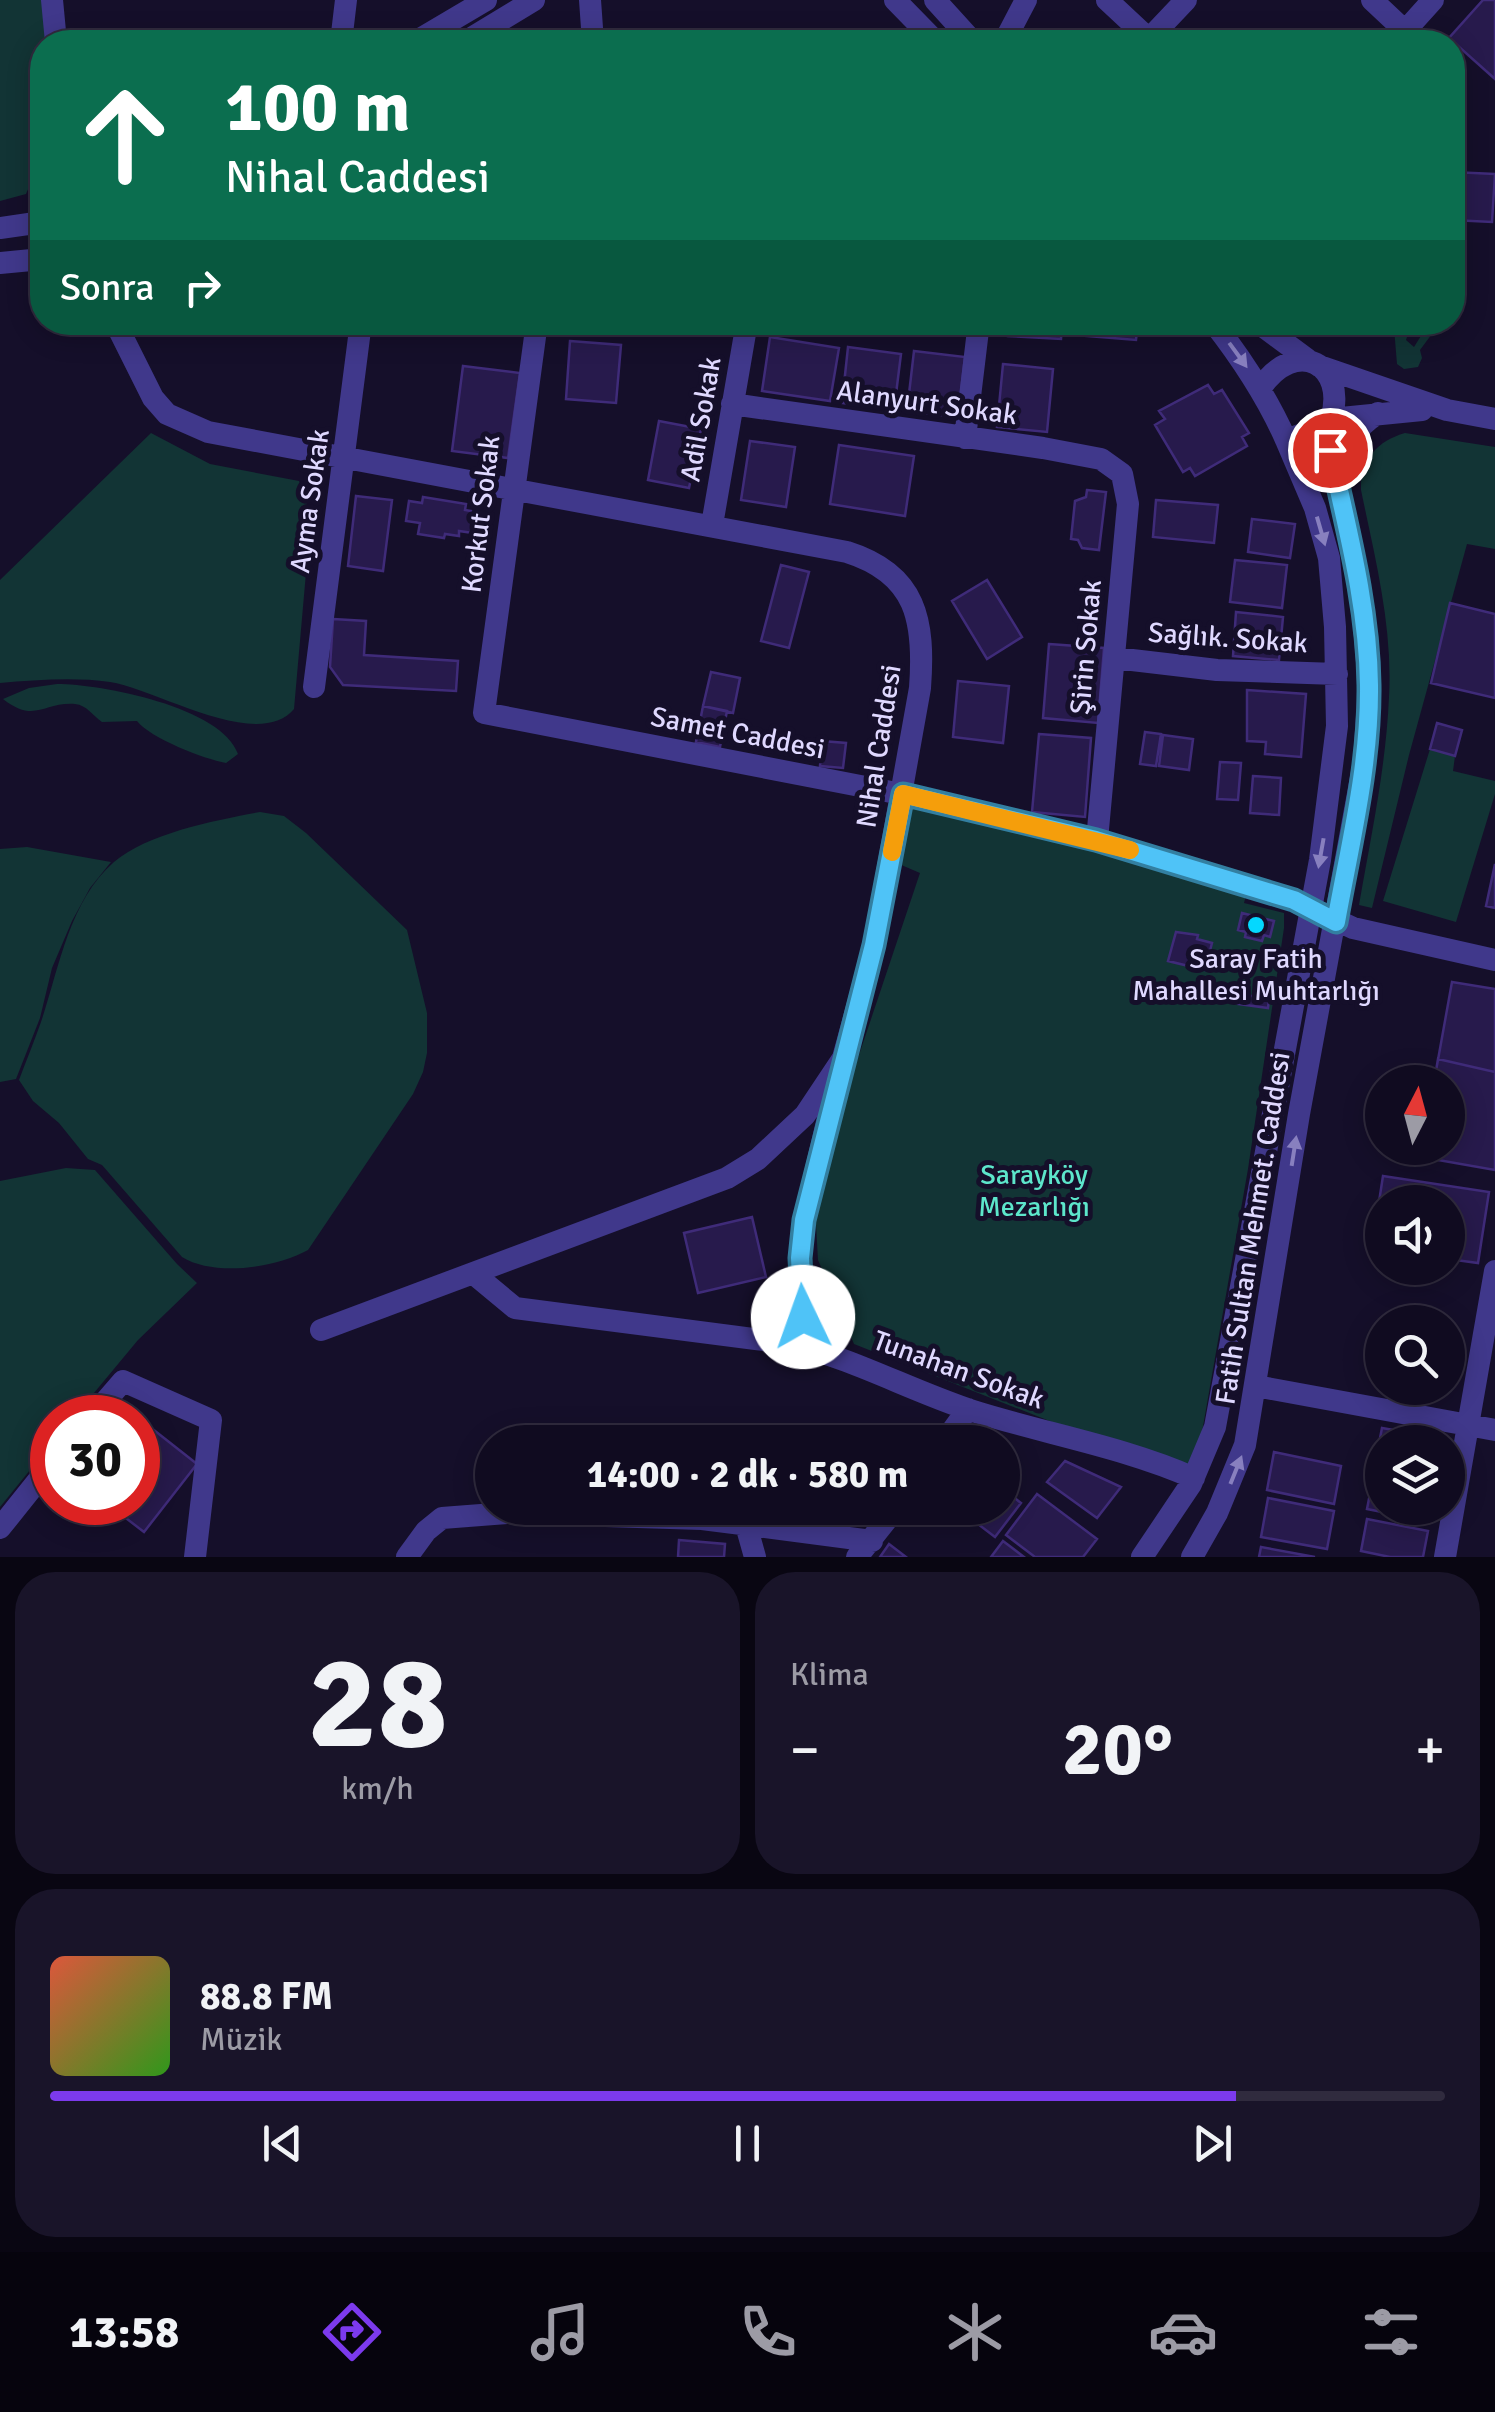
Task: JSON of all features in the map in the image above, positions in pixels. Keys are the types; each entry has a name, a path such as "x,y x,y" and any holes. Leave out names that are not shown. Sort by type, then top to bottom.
{"street":[{"path":"52,0 55,30"},
{"path":"342,30 346,0"},
{"path":"435,30 486,0"},
{"path":"485,30 534,0"},
{"path":"590,0 592,30"},
{"path":"895,0 924,30"},
{"path":"935,0 961,30"},
{"path":"1010,30 1026,0"},
{"path":"1106,0 1140,30"},
{"path":"1160,30 1186,0"},
{"path":"1372,0 1404,30"},
{"path":"1406,30 1433,0"},
{"path":"0,228 30,224"},
{"path":"0,263 30,260"},
{"name":"Nihal Caddesi","path":"122,335 153,398 166,414 208,432 712,526 871,560 885,568 912,603 923,647 903,794 874,945 843,1058 804,1115 758,1159 728,1178 321,1330"},
{"name":"Ayma Sokak","path":"314,687 360,335"},
{"name":"Korkut Sokak","path":"484,713 535,335"},
{"name":"Adil Sokak","path":"712,526 745,335"},
{"path":"965,438 977,335"},
{"name":"Fatih Sultan Mehmet. Caddesi","path":"1192,1557 1238,1466 1256,1386 1300,1114 1323,915 1337,726 1329,558 1315,508 1260,389 1222,335"},
{"path":"1275,335 1313,362 1447,410 1495,419"},
{"path":"1260,389 1286,362 1313,362"},
{"name":"Fatih Sultan Mehmet. Caddesi","path":"1142,1557 1194,1478 1215,1427 1323,915 1364,761 1369,686 1353,549 1328,422 1334,390 1313,362"},
{"name":"Alanyurt Sokak","path":"732,404 1043,448 1112,464"},
{"path":"1286,440 1328,422 1380,412 1447,410"},
{"path":"1335,473 1347,441 1362,423 1380,412"},
{"name":"Şirin Sokak","path":"1096,840 1128,504 1122,474 1112,464"},
{"name":"Sağlık. Sokak","path":"1115,658 1218,670 1337,674"},
{"name":"Samet Caddesi","path":"484,713 903,794 1096,840 1294,900 1323,915 1495,960"},
{"path":"804,1347 800,1258 804,1220 843,1058"},
{"path":"1445,1557 1495,1271"},
{"name":"Tunahan Sokak","path":"474,1274 514,1308 804,1347 850,1360 968,1409 1162,1465 1194,1478"},
{"path":"111,1395 123,1381 155,1395"},
{"path":"1256,1386 1495,1430"},
{"path":"160,1397 211,1420 195,1557"},
{"path":"956,1425 968,1409"},
{"path":"0,1528 30,1490"},
{"path":"407,1557 426,1531 450,1515 475,1514"},
{"path":"746,1525 755,1557"},
{"path":"751,1525 864,1549 883,1525"}],"green space":[{"path":"0,0 54,0 53,30 30,30 30,184 26,194 0,201"},
{"path":"1395,335 1408,335 1406,340 1414,347 1422,335 1431,335 1420,350 1418,367 1404,369 1397,364"},
{"path":"151,433 210,464 299,481 311,516 294,709 278,720 257,724 232,721 110,682 69,679 0,683 0,580"},
{"path":"1405,433 1495,447 1495,549 1467,544 1372,908 1359,905 1381,775 1390,671 1386,619 1361,479 1372,453 1386,441"},
{"path":"57,684 102,688 185,711 227,737 238,754 226,763 165,741 137,721 102,722 79,705 23,710 3,699 29,688"},
{"path":"1430,749 1455,756 1453,771 1495,781 1495,794 1456,922 1383,901"},
{"name":"Sarayköy Mezarlığı","path":"913,802 1247,891 1244,903 1284,913 1248,1169 1194,1478 854,1344 818,1260 814,1189 920,873 899,864"},
{"path":"260,812 284,816 306,833 407,930 427,1013 427,1053 413,1094 308,1250 263,1265 211,1267 182,1257 102,1165 88,1159 59,1123 33,1101 19,1080 67,937 99,878 114,862 145,843 184,829"},
{"path":"27,847 111,862 90,888 72,921 52,968 40,1018 16,1079 0,1082 0,849"},
{"path":"66,1168 95,1170 197,1283 138,1340 92,1395 30,1395 30,1470 0,1507 0,1181"}],"building":[{"path":"1483,0 1495,0 1495,79 1465,52 1465,30 1456,30"},
{"path":"1465,173 1495,174 1492,222 1465,221"},
{"path":"1008,335 1061,335 1061,339"},
{"path":"1076,335 1137,335 1136,340"},
{"path":"770,337 839,348 830,401 762,391"},
{"path":"570,341 621,345 616,403 566,399"},
{"path":"848,347 901,354 894,410 842,403"},
{"path":"914,351 965,357 958,417 907,411"},
{"path":"1003,364 1053,369 1047,432 997,427"},
{"path":"463,366 520,373 508,458 452,451"},
{"path":"1208,385 1214,394 1222,390 1249,433 1242,437 1247,446 1195,476 1190,468 1183,472 1155,425 1165,419 1159,411"},
{"path":"659,421 701,429 689,488 648,480"},
{"path":"750,441 795,447 786,507 741,500"},
{"path":"839,445 914,456 905,516 830,504"},
{"path":"1087,490 1106,492 1099,550 1082,548 1078,540 1071,539 1075,501 1086,497"},
{"path":"356,496 392,500 383,571 348,566"},
{"path":"423,497 466,504 465,510 477,512 473,533 459,531 459,536 445,534 444,538 418,534 420,523 406,521 409,501 422,503"},
{"path":"1156,500 1218,505 1214,543 1153,537"},
{"path":"1252,519 1295,524 1290,558 1248,552"},
{"path":"1235,560 1287,565 1282,608 1230,602"},
{"path":"781,565 809,572 789,648 761,641"},
{"path":"987,580 1022,637 987,659 952,601"},
{"path":"1450,603 1495,614 1495,698 1431,683"},
{"path":"1236,612 1283,617 1279,660 1233,656"},
{"path":"333,619 366,621 364,655 458,661 456,691 343,685 330,667"},
{"path":"1049,644 1104,648 1098,723 1043,718"},
{"path":"711,672 740,678 733,713 703,706"},
{"path":"958,681 1009,686 1003,743 953,737"},
{"path":"1247,690 1306,694 1301,757 1265,754 1266,742 1247,741"},
{"path":"703,706 727,711 720,747 696,742"},
{"path":"1437,723 1462,730 1455,756 1430,749"},
{"path":"1145,732 1161,734 1156,766 1140,764"},
{"path":"1039,734 1091,738 1085,817 1032,812"},
{"path":"1163,735 1193,739 1189,770 1159,766"},
{"path":"822,741 846,743 843,768 820,766"},
{"path":"1220,762 1241,763 1238,800 1217,799"},
{"path":"1253,776 1281,778 1279,815 1250,813"},
{"path":"1495,864 1495,908 1486,906"},
{"name":"Saray Fatih Mahallesi Muhtarlığı","path":"1242,913 1274,921 1270,937 1264,935 1262,941 1245,937 1246,932 1238,930"},
{"path":"1176,932 1198,935 1197,939 1212,943 1205,970 1168,961"},
{"path":"1452,982 1495,989 1495,1170 1465,1165 1465,1065 1437,1065"},
{"path":"1246,995 1269,999 1268,1008 1238,1004 1239,998 1245,1001"},
{"path":"1438,1059 1464,1065 1437,1065"},
{"path":"1465,1065 1495,1072 1495,1170 1465,1165"},
{"path":"1383,1176 1443,1185 1382,1185"},
{"path":"1465,1188 1489,1192 1478,1263 1465,1261"},
{"path":"752,1217 766,1277 698,1293 684,1233"},
{"path":"160,1435 197,1464 160,1511"},
{"path":"1274,1452 1341,1466 1334,1504 1267,1490"},
{"path":"1065,1461 1121,1487 1097,1518 1047,1482"},
{"path":"1037,1494 1097,1539 1083,1557 1035,1557 1006,1535 1014,1525 1020,1525 1020,1516"},
{"path":"1268,1498 1334,1511 1327,1549 1261,1537"},
{"path":"979,1525 1004,1525 995,1537"},
{"path":"1366,1525 1398,1525 1428,1531 1423,1557 1390,1557 1361,1551"},
{"path":"679,1540 725,1544 724,1557 678,1557"},
{"path":"1003,1541 1024,1557 991,1557"},
{"path":"889,1544 906,1557 880,1557"},
{"path":"1261,1547 1315,1557 1259,1557"}],"slow traffic":[{"path":"892,852 903,794 1130,850"}],"place":[{"name":"Saray Fatih Mahallesi Muhtarlığı","path":"1256,925"}],"route":[{"path":"803,1317 800,1258 804,1220 874,945 903,794 1096,840 1294,900 1336,922 1364,761 1369,686 1353,549 1330,450"}]}
